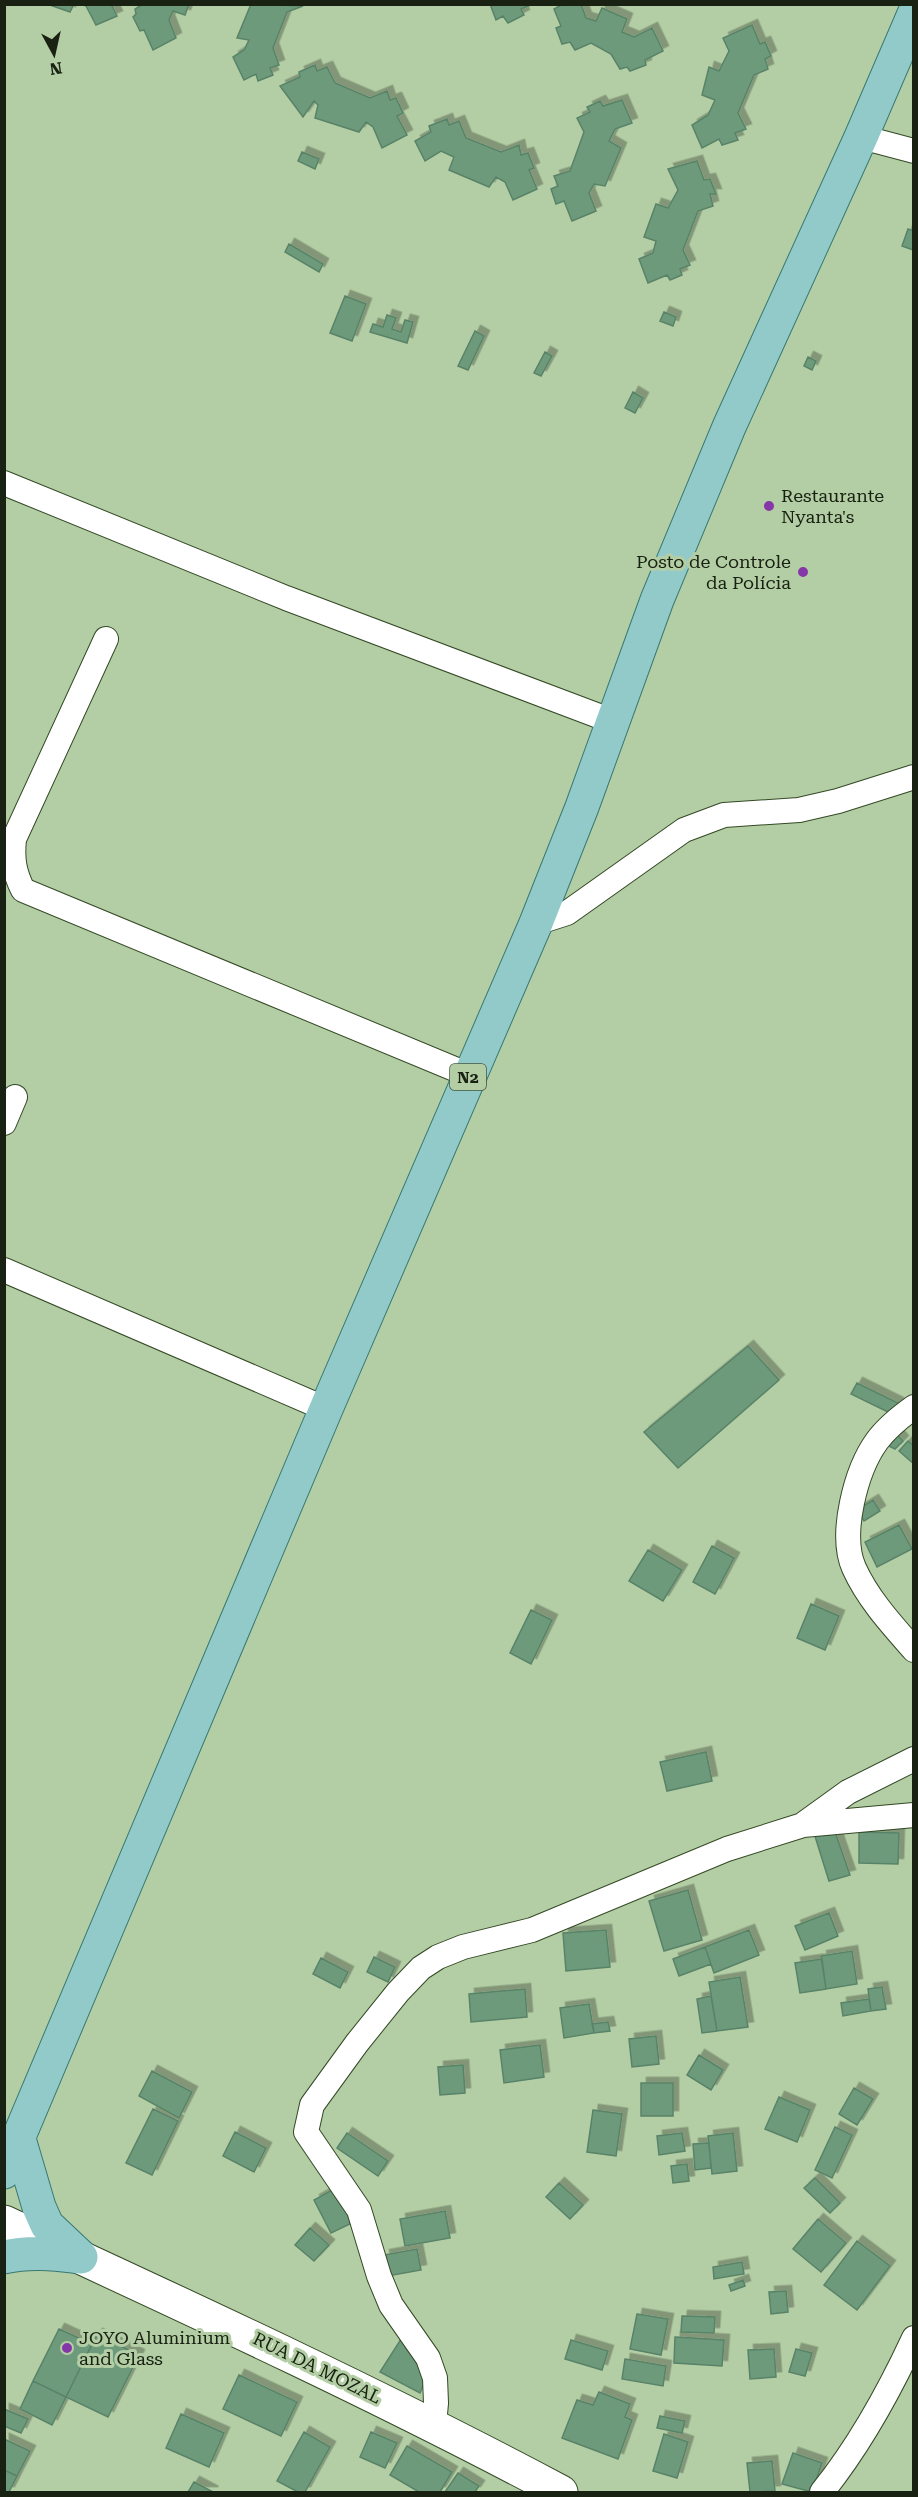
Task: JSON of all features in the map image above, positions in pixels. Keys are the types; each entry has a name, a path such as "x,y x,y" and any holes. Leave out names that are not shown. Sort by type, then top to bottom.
{"main road":[{"name":"N2","path":"4,2172 326,1409 536,923 657,600 729,427 861,137 914,14"},
{"path":"19,2139 39,2207 47,2225 81,2257"},
{"name":"RUA DA MOZAL","path":"4,2222 434,2424 561,2493"},
{"path":"4,2258 23,2253 81,2257"}],"street":[{"path":"861,137 914,151"},
{"path":"4,483 286,598 612,721"},
{"path":"106,639 14,839 12,859 15,874 23,890 469,1075"},
{"path":"536,923 567,913 684,830 724,815 799,810 838,801 914,777"},
{"path":"4,1123 15,1097"},
{"path":"4,1270 326,1409"},
{"path":"914,1407 894,1421 876,1443 853,1494 848,1531 854,1568 879,1610 914,1650"},
{"path":"803,1825 848,1792 914,1759"},
{"path":"434,2424 435,2378 428,2358 391,2305 379,2276 359,2210 306,2132 312,2105 357,2043 398,1992 421,1968 438,1957 463,1947 532,1930 727,1849 803,1825 914,1815"},
{"path":"822,2493 846,2462 889,2392 914,2338"}],"building":[{"path":"47,4 74,4 70,12"},
{"path":"81,4 111,4 117,16 96,25 86,6"},
{"path":"143,4 189,4 185,15 173,11 169,20 176,38 153,50 144,30 140,31 133,17 136,14 135,9"},
{"path":"251,4 303,6 287,12 273,48 279,65 270,68 273,75 258,81 256,74 244,80 233,57 244,50 249,40 237,38"},
{"path":"490,4 533,4 521,9 524,15 508,23 503,16 496,20"},
{"path":"563,4 581,4 586,18 596,21 602,8 627,19 622,32 634,37 652,28 663,51 645,60 646,65 630,71 627,67 620,69 611,54 591,43 575,50 570,42 562,44 556,28 561,26 554,9"},
{"path":"752,25 760,44 765,42 771,56 765,59 768,69 754,75 738,113 746,129 735,133 738,140 722,145 719,139 702,148 692,125 708,115 715,100 702,95 709,67 719,71 729,51 723,38"},
{"path":"315,65 317,71 327,67 335,83 370,98 387,91 390,100 396,98 403,113 397,116 407,135 382,148 373,127 366,122 359,132 315,118 318,105 314,101 303,117 280,86 300,77 299,72"},
{"path":"622,100 632,123 615,129 609,141 621,148 605,186 594,184 589,193 596,211 572,221 564,201 556,204 551,189 558,186 554,176 570,171 584,132 577,118 590,112 587,107 600,101 603,106"},
{"path":"447,119 449,125 459,121 466,138 501,152 519,145 521,155 528,153 534,168 529,170 537,189 513,200 505,182 496,177 489,187 449,170 454,157 441,151 425,161 415,141 431,132 429,126"},
{"path":"302,152 319,159 315,169 298,161"},
{"path":"697,161 704,180 710,179 716,194 710,194 713,206 698,211 683,250 690,265 680,269 682,275 670,280 667,275 648,283 639,259 653,253 656,241 644,237 656,204 668,208 678,190 668,169"},
{"path":"908,229 914,231 913,250 902,246"},
{"path":"289,244 323,264 319,272 285,252"},
{"path":"345,296 366,304 352,341 330,333"},
{"path":"664,312 676,317 673,326 660,321"},
{"path":"387,315 396,318 392,329 401,332 405,320 413,322 407,343 370,332 373,324 383,327"},
{"path":"475,331 484,336 468,370 458,366"},
{"path":"545,352 552,356 541,376 534,373"},
{"path":"808,357 816,361 812,370 804,366"},
{"path":"633,392 643,398 635,413 625,408"},
{"path":"748,1346 779,1380 678,1468 644,1432"},
{"path":"857,1383 898,1403 892,1414 851,1394"},
{"path":"894,1431 903,1441 895,1449 883,1443"},
{"path":"908,1441 914,1446 914,1464 899,1451"},
{"path":"873,1500 880,1511 864,1521 857,1510"},
{"path":"899,1525 912,1549 877,1567 865,1542"},
{"path":"712,1546 734,1558 715,1594 693,1582"},
{"path":"648,1550 682,1570 663,1601 629,1581"},
{"path":"811,1604 839,1616 825,1650 797,1638"},
{"path":"531,1610 552,1620 531,1664 510,1653"},
{"path":"706,1752 712,1781 667,1791 660,1762"},
{"path":"834,1829 850,1875 829,1881 814,1833"},
{"path":"859,1832 899,1833 898,1864 859,1863"},
{"path":"688,1890 702,1940 664,1951 649,1901"},
{"path":"829,1913 838,1936 805,1950 795,1926"},
{"path":"606,1930 610,1967 566,1971 563,1933"},
{"path":"749,1930 759,1955 714,1973 705,1947"},
{"path":"705,1947 711,1964 679,1976 673,1959"},
{"path":"852,1951 857,1984 826,1989 821,1956"},
{"path":"374,1957 395,1967 388,1982 367,1972"},
{"path":"321,1958 348,1972 340,1988 313,1974"},
{"path":"822,1959 826,1989 800,1993 795,1963"},
{"path":"740,1977 748,2027 717,2031 709,1982"},
{"path":"882,1987 886,2009 871,2011 868,1989"},
{"path":"525,1989 527,2017 471,2022 469,1994"},
{"path":"711,1996 717,2031 702,2033 697,1999"},
{"path":"869,1999 871,2011 843,2016 841,2003"},
{"path":"589,2004 594,2033 564,2038 560,2008"},
{"path":"608,2022 610,2031 594,2033 592,2024"},
{"path":"656,2036 659,2064 632,2067 629,2039"},
{"path":"540,2045 544,2077 504,2083 500,2050"},
{"path":"699,2055 723,2070 711,2090 687,2075"},
{"path":"463,2065 465,2093 440,2095 438,2067"},
{"path":"152,2071 192,2092 179,2118 139,2096"},
{"path":"641,2083 673,2083 673,2116 641,2116"},
{"path":"854,2088 873,2099 857,2125 839,2114"},
{"path":"779,2097 810,2110 797,2142 765,2129"},
{"path":"153,2109 178,2121 152,2175 126,2163"},
{"path":"593,2110 622,2114 616,2156 587,2152"},
{"path":"835,2127 852,2135 832,2178 815,2170"},
{"path":"235,2132 266,2148 254,2172 223,2156"},
{"path":"347,2133 388,2161 378,2176 337,2148"},
{"path":"682,2133 685,2151 659,2155 657,2136"},
{"path":"733,2133 737,2171 712,2174 708,2136"},
{"path":"709,2143 711,2168 695,2170 693,2144"},
{"path":"687,2164 689,2181 673,2183 671,2166"},
{"path":"815,2178 840,2203 830,2213 804,2188"},
{"path":"559,2183 583,2205 570,2219 546,2197"},
{"path":"334,2189 352,2223 331,2233 314,2200"},
{"path":"445,2211 450,2238 405,2246 400,2219"},
{"path":"818,2219 846,2243 821,2272 793,2249"},
{"path":"310,2228 329,2245 314,2261 295,2245"},
{"path":"857,2241 890,2266 857,2310 824,2285"},
{"path":"417,2249 421,2270 388,2276 384,2255"},
{"path":"742,2262 744,2274 714,2279 713,2267"},
{"path":"743,2280 745,2286 731,2291 729,2285"},
{"path":"786,2291 788,2312 771,2314 769,2292"},
{"path":"637,2314 668,2319 661,2355 630,2349"},
{"path":"682,2316 715,2317 714,2333 681,2332"},
{"path":"59,2329 92,2344 66,2397 33,2381"},
{"path":"97,2334 139,2355 108,2417 66,2397"},
{"path":"403,2336 425,2363 425,2381 420,2393 380,2372"},
{"path":"675,2337 724,2340 722,2366 674,2363"},
{"path":"571,2340 608,2351 602,2370 565,2359"},
{"path":"774,2349 776,2377 750,2379 748,2350"},
{"path":"796,2349 812,2353 805,2376 789,2372"},
{"path":"625,2359 666,2366 663,2386 622,2379"},
{"path":"239,2375 297,2402 281,2436 223,2409"},
{"path":"33,2381 66,2397 52,2425 20,2409"},
{"path":"599,2392 630,2404 625,2417 632,2420 618,2459 562,2438 577,2400 593,2405"},
{"path":"4,2409 28,2419 21,2433 4,2426"},
{"path":"181,2414 224,2433 209,2467 166,2448"},
{"path":"660,2416 685,2421 682,2433 657,2428"},
{"path":"304,2432 330,2447 305,2492 298,2492 277,2481"},
{"path":"371,2432 397,2443 385,2468 360,2457"},
{"path":"664,2434 688,2442 677,2478 653,2471"},
{"path":"4,2439 30,2451 17,2476 4,2470"},
{"path":"407,2446 452,2472 440,2492 419,2492 390,2475"},
{"path":"793,2453 822,2463 812,2492 782,2484"},
{"path":"772,2461 775,2491 750,2492 747,2463"},
{"path":"4,2470 17,2476 9,2492 4,2492"},
{"path":"458,2473 479,2486 475,2492 445,2492"},
{"path":"194,2482 213,2492 188,2492"}],"place":[{"name":"Restaurante Nyanta's","path":"769,506"},
{"name":"Posto de Controle da Polícia","path":"803,572"},
{"name":"JOYO Aluminium and Glass","path":"67,2348"}]}
